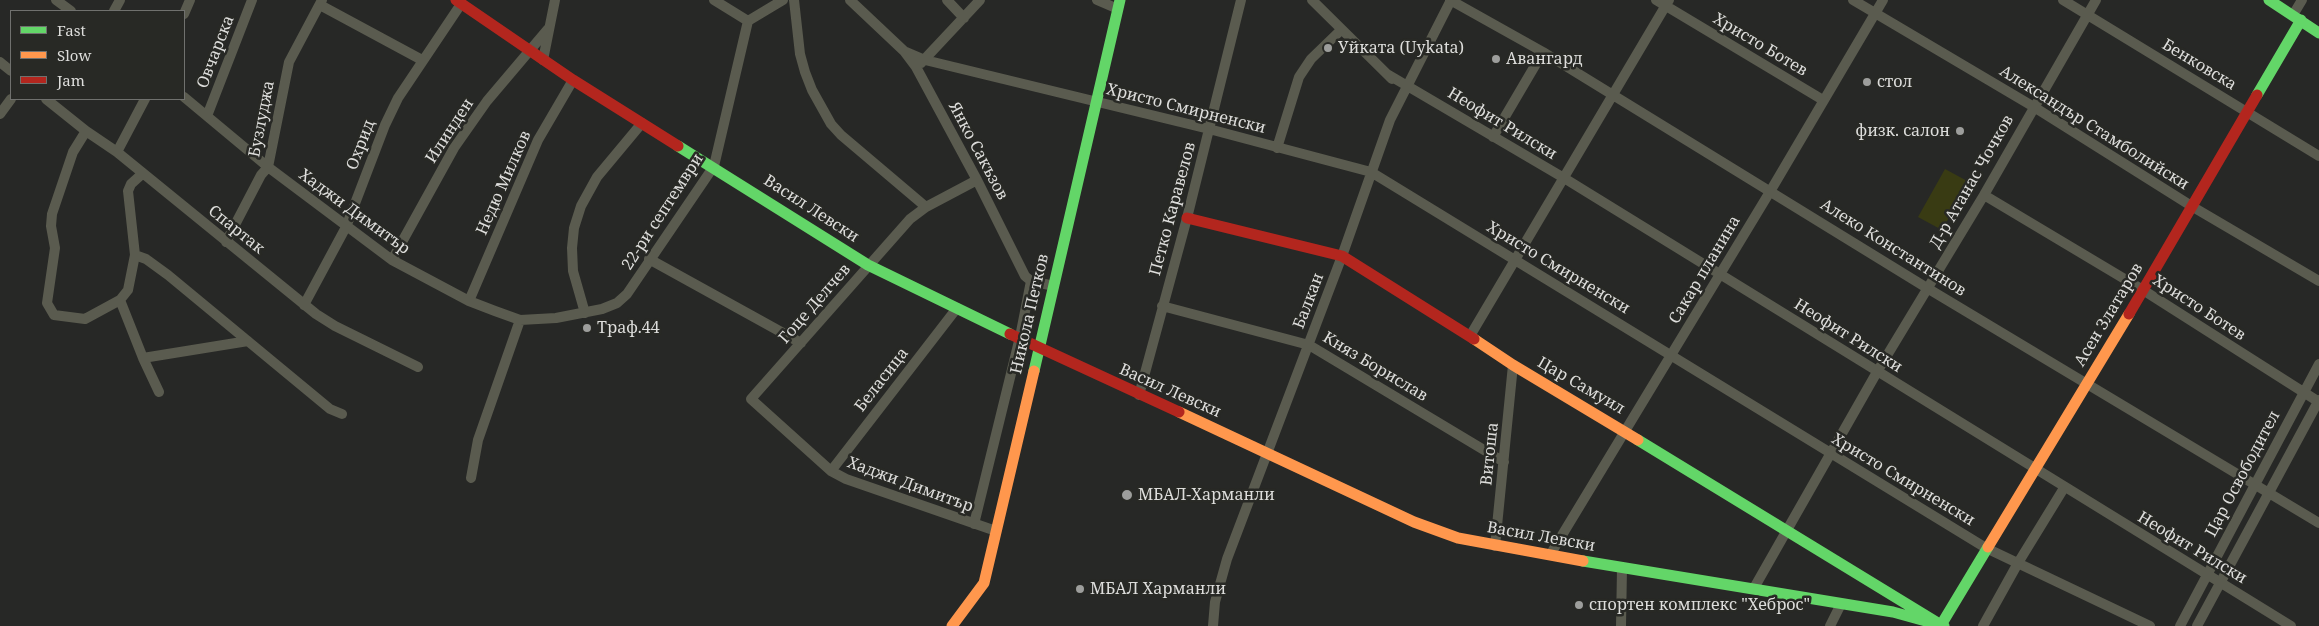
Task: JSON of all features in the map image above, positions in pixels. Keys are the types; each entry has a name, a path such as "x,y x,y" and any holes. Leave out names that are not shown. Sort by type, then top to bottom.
{"street":[{"path":"185,12 190,0"},
{"name":"Овчарска","path":"208,116 252,0"},
{"name":"Илинден","path":"544,60 548,29 555,0"},
{"path":"714,0 748,21 783,0"},
{"path":"794,0 800,54 805,72 812,90 831,124 841,135 926,207"},
{"name":"Янко Сакъзов","path":"850,0 904,51 916,67 977,180 1025,276 1031,281"},
{"path":"947,0 964,18"},
{"path":"916,67 925,60 980,0"},
{"path":"1096,0 1119,4"},
{"name":"Петко Каравелов","path":"1139,395 1187,218 1241,0"},
{"name":"Неофит Рилски","path":"1312,0 1387,74 1406,88 1564,178 2064,488 2291,626"},
{"name":"Алеко Константинов","path":"1451,0 1543,52 1612,96 1771,190 1927,288 2319,523"},
{"name":"Балкан","path":"1213,622 1215,602 1227,559 1342,256 1390,120 1451,0"},
{"name":"Христо Ботев","path":"1656,0 1667,3 1823,100"},
{"name":"Александър Стамболийски","path":"1853,0 2034,107 2193,207 2319,281"},
{"name":"Сакар планина","path":"1550,555 1771,190 1883,0"},
{"name":"Бенковска","path":"2064,0 2319,156"},
{"name":"Д-р Атанас Чочков","path":"1754,588 1877,372 1984,195 2096,0"},
{"path":"2269,0 2319,34"},
{"name":"Асен Златаров","path":"1942,626 1986,548 2087,384 2248,112 2297,18 2302,0"},
{"path":"321,2 422,60"},
{"name":"Бузлуджа","path":"226,242 268,167 289,62 321,2"},
{"name":"Васил Левски","path":"459,2 573,80 714,166 868,265 1139,395 1268,452 1414,522 1458,538 1495,546 1893,612 1942,626"},
{"name":"Охрид","path":"304,305 346,227 385,125 398,98 459,2"},
{"path":"1470,336 1517,261 1667,3"},
{"name":"Никола Петков","path":"952,626 984,583 1119,4"},
{"name":"22-ри септември","path":"585,313 602,310 617,303 627,294 714,166 748,21"},
{"name":"Илинден","path":"392,260 454,148 487,101 548,29"},
{"path":"1277,148 1299,77 1311,59 1341,30"},
{"name":"Христо Смирненски","path":"904,51 925,60 1209,129 1371,172 1986,548 2150,626"},
{"path":"1493,137 1543,52"},
{"path":"0,62 10,70"},
{"name":"Недю Милков","path":"469,301 538,140 573,80"},
{"name":"Хаджи Димитър","path":"185,98 268,167 392,260 469,301 520,320 556,318 585,313"},
{"path":"0,114 11,100"},
{"name":"Спартак","path":"47,100 86,132 117,152 304,305 335,326 418,367"},
{"path":"117,152 144,100"},
{"path":"585,313 573,271 572,248 574,228 581,206 596,177 642,123"},
{"path":"86,132 73,152 52,214 51,226 55,248 47,304 58,317 84,319 120,300 128,290 135,255 128,191 130,184 142,174"},
{"name":"Гоце Делчев","path":"751,399 910,219 926,207 977,180"},
{"name":"Христо Ботев","path":"1984,195 2143,290 2302,393 2319,401"},
{"name":"Цар Самуил","path":"1187,218 1342,256 1470,336 1513,366 1787,529 1942,626"},
{"path":"135,255 146,259 330,408 342,414"},
{"path":"649,259 801,343"},
{"path":"974,524 1020,337 1031,281 1054,286"},
{"path":"120,300 159,392"},
{"name":"Княз Борислав","path":"1162,306 1308,345 1504,462"},
{"name":"Беласица","path":"831,471 957,308"},
{"path":"472,478 478,440 520,320"},
{"path":"143,358 248,341"},
{"name":"Цар Освободител","path":"2180,626 2253,485 2319,364"},
{"name":"Витоша","path":"1495,546 1513,366"},
{"name":"Хаджи Димитър","path":"751,399 831,471 864,487 996,531"},
{"name":"Цар Освободител","path":"2197,626 2319,401"},
{"path":"1983,626 2018,563 2064,488"},
{"path":"1621,626 1622,568"},
{"path":"1830,626 1841,604"}],"green space":[{"path":"1945,169 1969,182 1942,230 1918,217"}],"traffic: fast":[{"path":"1034,371 1120,0"},
{"path":"2269,0 2319,33"},
{"path":"2257,95 2301,20"},
{"path":"678,146 868,265 1010,334"},
{"path":"1638,440 1941,625 1988,547"},
{"path":"1583,561 1893,612 1944,626"}],"traffic: slow":[{"path":"1988,547 2129,314"},
{"path":"1474,339 1513,365 1638,440"},
{"path":"952,626 984,583 1034,371"},
{"path":"1179,412 1414,522 1458,538 1583,561"}],"traffic: jam":[{"path":"456,0 573,80 678,146"},
{"path":"2129,314 2257,95"},
{"path":"1187,218 1342,256 1474,339"},
{"path":"1010,334 1179,412"}],"place":[{"name":"Уйката (Uykata)","path":"1328,48"},
{"name":"Авангард","path":"1496,59"},
{"name":"стол","path":"1867,82"},
{"name":"физк. салон","path":"1960,131"},
{"name":"Траф.44","path":"587,328"},
{"name":"МБАЛ-Харманли","path":"1127,495"},
{"name":"МБАЛ Харманли","path":"1080,589"},
{"name":"спортен комплекс \"Хеброс\"","path":"1579,605"}]}
